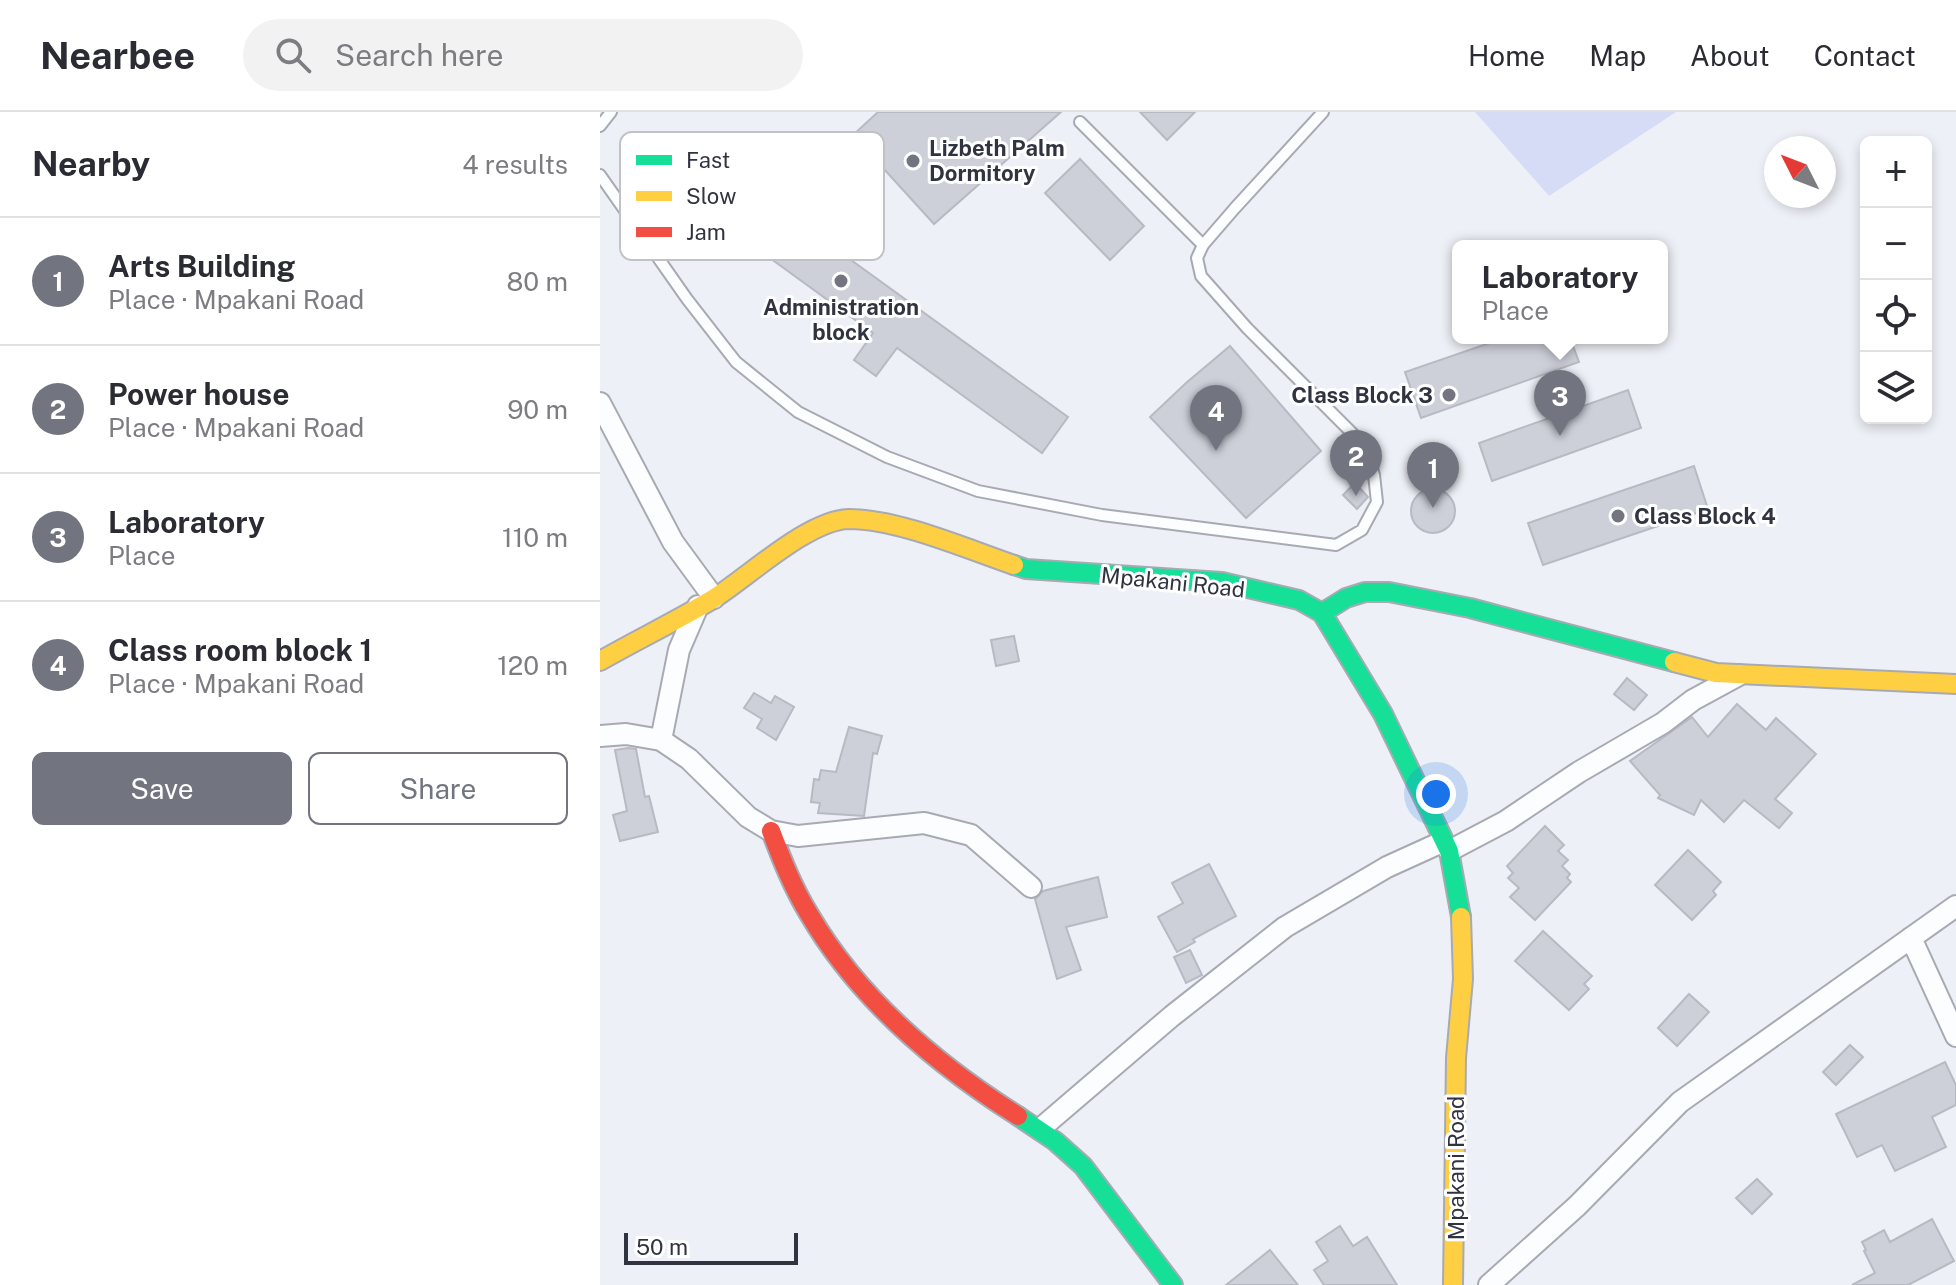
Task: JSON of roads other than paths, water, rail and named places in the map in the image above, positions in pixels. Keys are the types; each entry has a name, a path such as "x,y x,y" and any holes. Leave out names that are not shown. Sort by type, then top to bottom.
{"street":[{"path":"600,403 706,602 679,650 661,740"},
{"name":"Mpakani Road","path":"600,661 706,602 804,535 848,519 896,526 1026,569 1222,582 1299,600 1322,613 1383,714 1446,846 1455,872 1461,918 1462,993 1456,1058 1457,1229 1453,1285"},
{"path":"1322,613 1346,598 1365,592 1389,592 1470,608 1716,673 1956,684"},
{"path":"1040,1129 1172,1016 1285,927 1387,867 1506,821 1579,772 1663,723 1693,700 1741,674"},
{"path":"600,736 626,734 661,740 689,759 748,817 771,831 798,836 924,823 971,835 1031,887"},
{"path":"771,831 795,889 811,916 828,943 882,1009 965,1080 1040,1129 1069,1152 1099,1183 1166,1283"},
{"path":"1489,1285 1577,1206 1680,1102 1956,906"},
{"path":"1911,938 1956,1036"}],"lane":[{"path":"600,126 611,112"},
{"path":"660,260 736,362 798,412 887,457 978,491 1102,515 1336,545 1362,530 1377,502 1366,447 1247,328 1201,276 1197,258 1203,245 1323,112"},
{"path":"1080,122 1203,245"},
{"path":"600,175 620,204"}],"place":[{"name":"Lizbeth Palm Dormitory","path":"913,161"},
{"name":"Administration block","path":"841,281"},
{"name":"Class Block 3","path":"1449,395"},
{"name":"Laboratory","path":"1560,436"},
{"name":"Class room block 1","path":"1216,451"},
{"name":"Power house","path":"1356,496"},
{"name":"Arts Building","path":"1433,508"},
{"name":"Class Block 4","path":"1618,516"}]}
